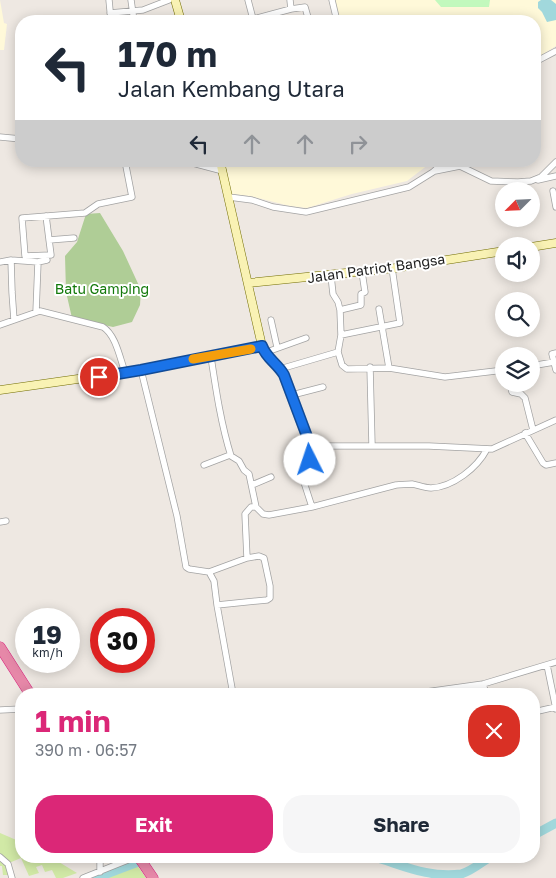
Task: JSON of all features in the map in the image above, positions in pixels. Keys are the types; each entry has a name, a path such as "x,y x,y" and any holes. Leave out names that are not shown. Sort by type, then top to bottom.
{"highway":[{"path":"0,648 26,688"},
{"path":"142,863 150,874"}],"street":[{"path":"109,0 110,15"},
{"path":"130,0 133,15"},
{"path":"110,12 147,9 169,0"},
{"path":"175,0 179,15"},
{"path":"248,0 252,15"},
{"path":"290,0 291,9"},
{"path":"332,0 336,15"},
{"path":"268,15 305,7 307,15"},
{"path":"541,59 556,50"},
{"path":"0,137 15,138"},
{"path":"531,181 541,177 556,162"},
{"path":"46,216 51,255 25,256 22,218 46,216 85,213 98,204 132,197 126,167"},
{"path":"207,167 223,171"},
{"path":"222,167 263,350 280,369 308,439 313,444 322,446 449,446 487,449 497,447 556,420"},
{"path":"229,197 306,212 409,187 438,167"},
{"path":"433,172 456,167"},
{"path":"462,167 491,181 545,180 556,176"},
{"path":"553,191 556,207"},
{"path":"49,240 74,238"},
{"path":"540,246 556,243"},
{"name":"Jalan Patriot Bangsa","path":"248,283 330,276 495,252"},
{"path":"11,260 14,320"},
{"path":"0,262 11,260 38,262 47,260"},
{"path":"36,312 38,262"},
{"path":"341,335 397,325 400,322 392,268"},
{"path":"340,310 361,305 361,294 365,292 362,272"},
{"path":"330,276 333,294 340,310 341,335 338,352 342,365 345,368 389,368 438,376 495,371"},
{"path":"379,309 389,368"},
{"path":"0,325 36,312 45,312 106,328 113,338 125,372"},
{"path":"271,320 277,347"},
{"path":"0,390 263,350 306,338"},
{"path":"280,369 338,352"},
{"path":"556,353 552,354 556,370"},
{"path":"211,357 219,409 230,455 239,461 248,473 256,507 268,516 396,486 409,484 431,488 451,482 464,474 487,449"},
{"path":"540,364 554,362"},
{"path":"370,368 372,445"},
{"path":"141,370 176,516 186,567 209,572 247,558 259,556 264,558 270,586 270,598 267,600 217,606"},
{"path":"292,395 323,387"},
{"path":"512,392 521,394 525,398 533,430"},
{"path":"525,433 542,462 546,465 556,463"},
{"path":"312,506 300,470 311,459 313,444"},
{"path":"204,465 230,455"},
{"path":"252,484 271,478"},
{"path":"247,558 244,514 251,507 256,507"},
{"path":"209,572 214,581 232,688"},
{"path":"454,688 483,684 556,662"},
{"path":"540,711 556,708 547,665"},
{"path":"483,684 484,688"},
{"path":"0,710 15,709"},
{"path":"0,856 8,864 12,878"},
{"path":"100,863 100,872"},
{"path":"83,878 125,863"}],"shaded area":[{"path":"0,0 4,23 7,24 4,50 0,50"},
{"path":"334,0 556,0 556,46 541,55 541,15 338,15"},
{"path":"224,167 425,167 407,181 352,194 307,208 231,194"}],"green space":[{"path":"435,0 490,0 489,7 441,7"},
{"name":"Batu Gamping","path":"100,213 123,251 141,290 140,305 132,322 113,327 72,318 66,292 65,256 77,242 86,214"},
{"path":"0,833 15,839 15,860 9,863 10,875 3,875 2,866 0,866"},
{"path":"23,863 61,863 77,873 63,878 56,878 52,870 45,872 42,865 36,867 39,873 29,876"},
{"path":"137,865 146,878 102,878"}],"water":[{"path":"541,0 551,0 556,4 556,20 547,22 538,8 538,2"}],"waterway":[{"path":"540,832 556,823"},
{"path":"96,878 136,863"},
{"path":"393,863 415,870 448,875 465,873 481,863"}],"slow traffic":[{"path":"193,359 251,349"}],"route":[{"path":"99,377 262,346 264,353 278,366 284,375 308,439 313,444 310,460"}]}
